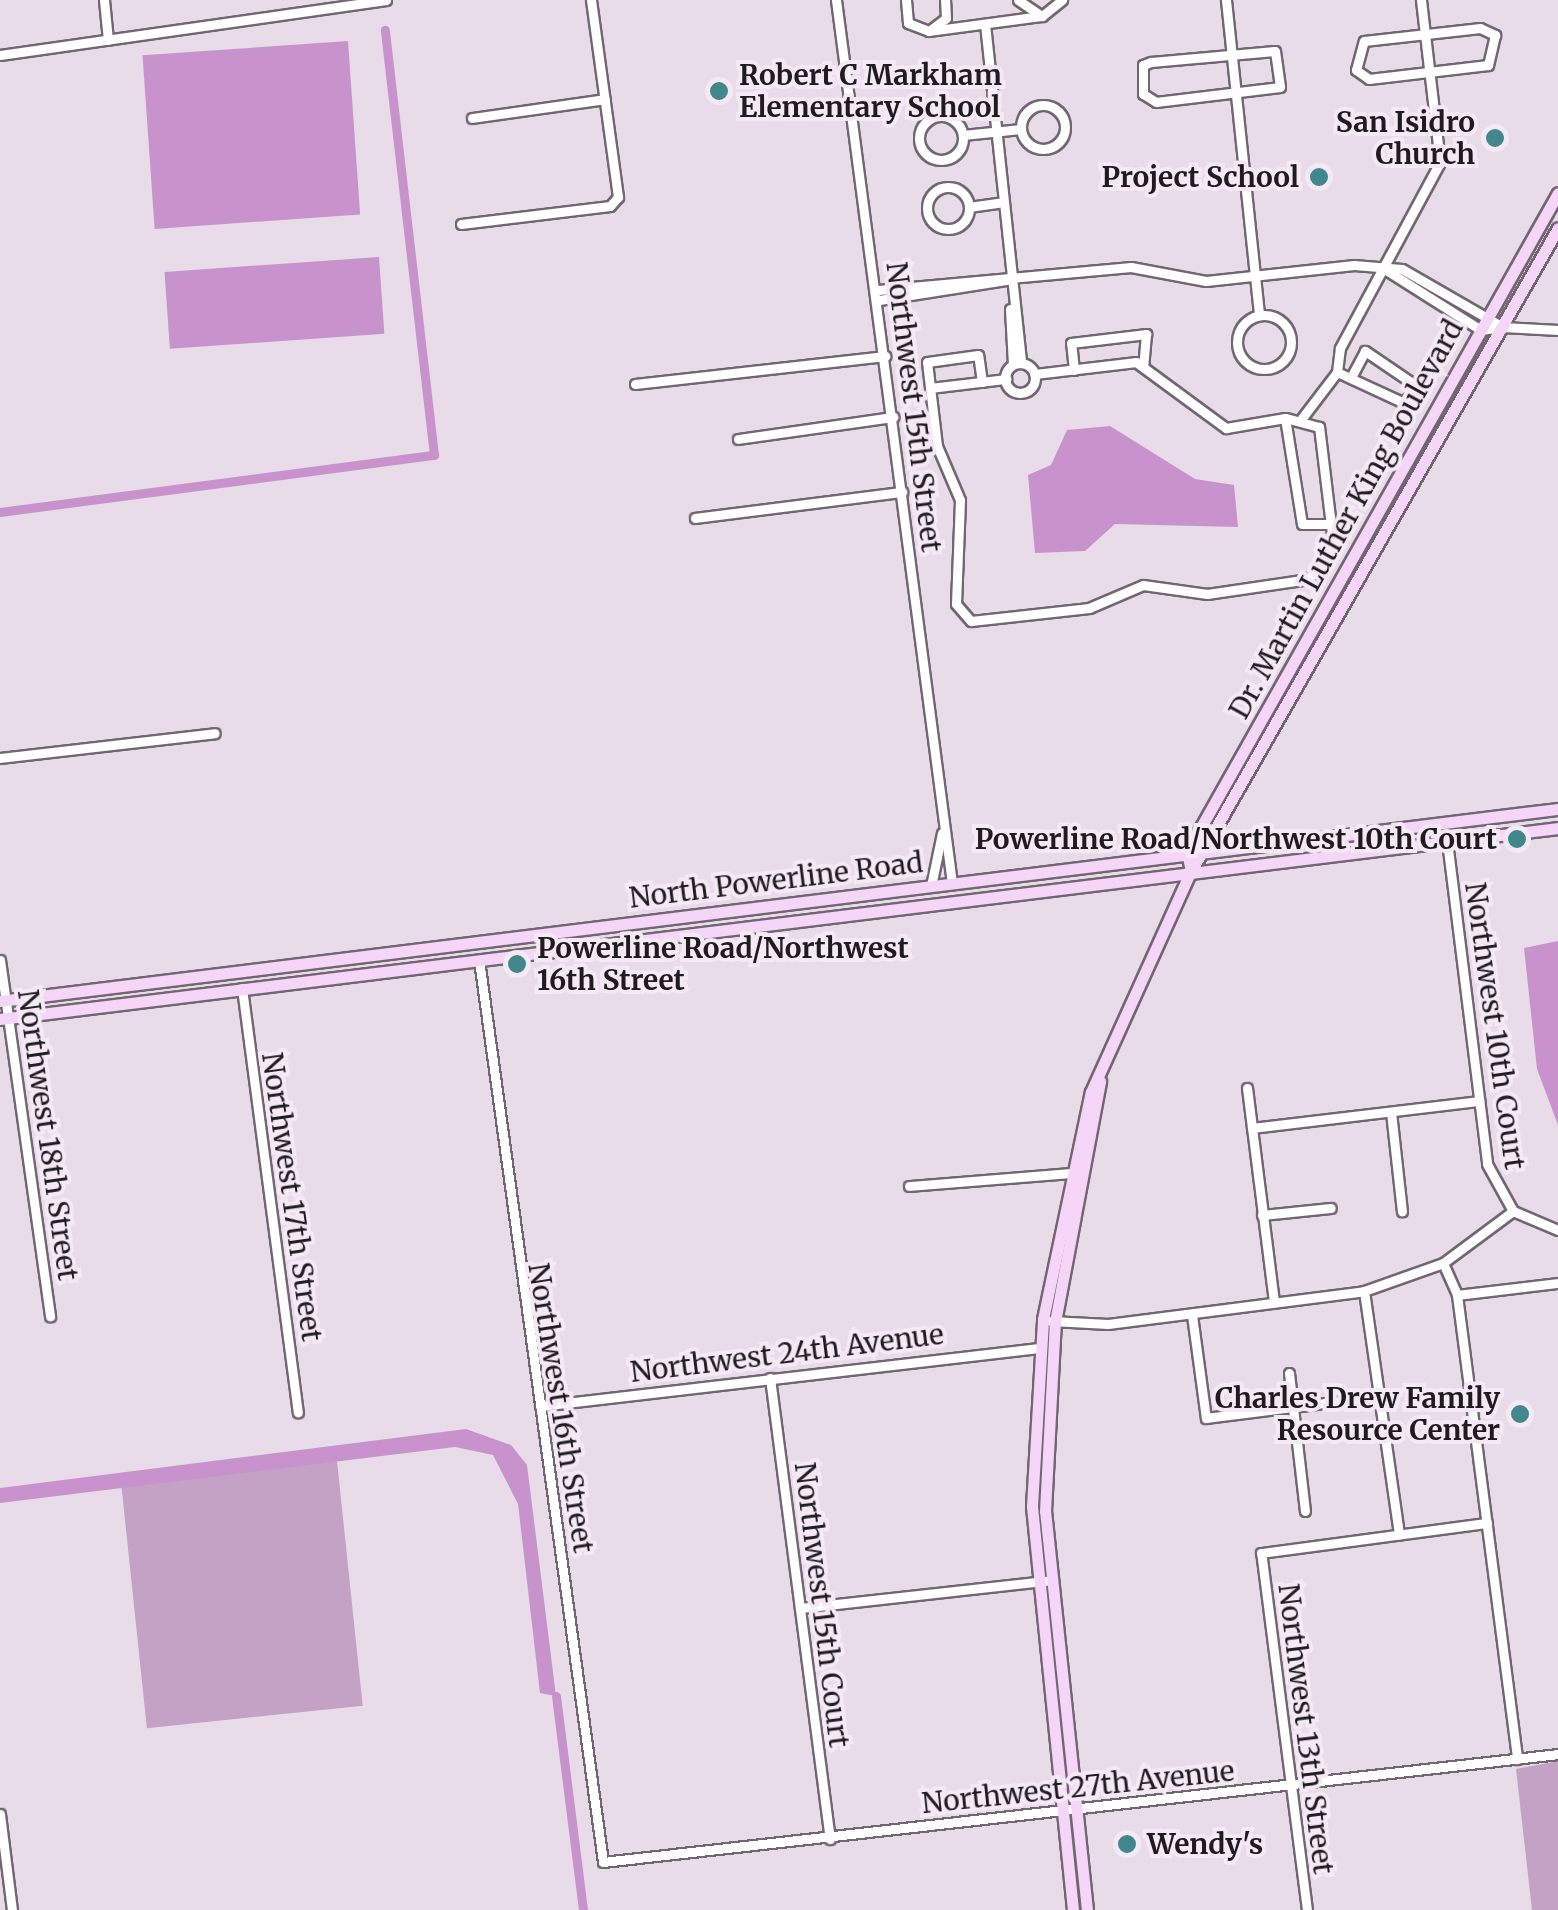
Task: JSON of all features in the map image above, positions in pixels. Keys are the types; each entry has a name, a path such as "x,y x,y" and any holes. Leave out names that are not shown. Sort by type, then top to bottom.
{"main road":[{"name":"Dr. Martin Luther King Boulevard","path":"1187,852 1558,193"},
{"name":"Dr. Martin Luther King Boulevard","path":"1087,1910 1041,1581 1049,1320 1070,1173 1100,1082 1191,871 1210,849 1502,327 1552,250 1558,228"},
{"name":"North Powerline Road","path":"4,1001 1558,809"},
{"path":"1447,841 1486,818"},
{"name":"North Powerline Road","path":"5,1019 1558,828"},
{"path":"1187,852 1191,871"},
{"path":"958,900 984,879"},
{"path":"910,906 952,884"},
{"path":"242,988 266,968"},
{"path":"220,991 241,971"},
{"name":"Dr. Martin Luther King Boulevard","path":"1074,1910 1060,1810 1041,1581 1039,1348 1049,1320 1100,1082"},
{"path":"1039,1348 1047,1419"}],"street":[{"path":"104,0 108,40"},
{"path":"0,55 386,0"},
{"path":"461,224 610,206 618,197 591,0"},
{"name":"Northwest 15th Street","path":"836,0 878,295 952,884"},
{"path":"906,0 908,23 929,32 1042,16 1062,0"},
{"path":"929,32 946,18 945,0"},
{"path":"1018,0 1042,16"},
{"path":"1226,0 1259,315"},
{"path":"1302,418 1338,372 1340,348 1440,162 1421,0"},
{"path":"985,24 991,132 1017,364 1006,379"},
{"path":"1424,34 1494,35 1488,65 1430,72 1368,78 1356,70 1358,45 1424,34"},
{"path":"1274,51 1283,78 1280,86 1235,94 1156,102 1143,94 1140,75 1151,62 1274,51"},
{"path":"472,118 605,99"},
{"path":"962,135 944,160 925,153 920,138 938,117 962,135 1021,128 1041,104 1062,113 1066,128 1046,150 1021,128"},
{"path":"969,206 950,229 930,221 926,207 945,186 969,206 999,204"},
{"path":"878,295 1132,267 1206,281 1384,268 1484,325 1558,330"},
{"path":"1259,315 1277,318 1291,342 1269,368 1252,366 1237,346 1244,323 1259,315"},
{"path":"1074,370 1071,344 1146,334 1142,367"},
{"path":"1338,372 1352,374 1402,402 1421,389 1365,351 1352,374"},
{"path":"636,384 885,356"},
{"path":"982,382 978,356 927,362 942,463 960,500 950,564 965,619 1090,608 1143,585 1198,594 1290,584 1323,566 1330,524 1319,427 1302,418 1284,418 1226,428 1142,367 1035,374 1017,364"},
{"path":"930,388 1006,379 1023,392 1035,374"},
{"path":"738,439 893,417"},
{"path":"1284,418 1302,524 1330,524"},
{"path":"695,518 902,492"},
{"path":"0,758 216,733"},
{"name":"Northwest 15th Street","path":"931,886 944,820"},
{"name":"Northwest 10th Court","path":"1447,841 1487,1164 1514,1211"},
{"name":"Northwest 18th Street","path":"0,960 5,1019 50,1317"},
{"name":"Northwest 16th Street","path":"478,960 603,1862"},
{"name":"Northwest 17th Street","path":"242,988 298,1412"},
{"path":"1247,1088 1274,1302"},
{"path":"1252,1128 1479,1101"},
{"path":"1391,1112 1402,1210"},
{"path":"909,1186 1070,1173"},
{"path":"1262,1215 1331,1208"},
{"path":"1049,1320 1192,1314 1364,1291 1443,1263 1514,1211 1558,1230"},
{"path":"1443,1263 1458,1295 1516,1759"},
{"path":"1458,1295 1558,1284"},
{"path":"1364,1291 1399,1534 1487,1523"},
{"path":"1192,1314 1206,1418 1381,1396"},
{"name":"Northwest 24th Avenue","path":"540,1406 1039,1348"},
{"path":"1289,1372 1305,1511"},
{"name":"Northwest 15th Court","path":"770,1378 830,1839"},
{"name":"Northwest 13th Street","path":"1307,1910 1261,1553 1399,1534"},
{"path":"800,1608 1041,1581"},
{"name":"Northwest 27th Avenue","path":"603,1862 1558,1754"},
{"path":"0,1814 12,1910"}],"shaded area":[{"path":"348,41 360,215 155,229 143,55"},
{"path":"379,257 384,334 170,349 165,272"},
{"path":"1110,426 1195,479 1234,485 1238,527 1115,524 1085,551 1035,553 1028,475 1051,465 1067,430"},
{"path":"1558,941 1558,1125 1537,1069 1524,948"},
{"path":"466,1429 511,1445 527,1465 556,1696 540,1693 518,1504 493,1455 455,1447 0,1503 0,1488"},
{"path":"337,1461 363,1706 147,1728 121,1484"},
{"path":"1558,1761 1558,1910 1532,1910 1516,1769"}],"waterway":[{"path":"0,512 434,455 385,30"},
{"path":"556,1696 583,1910"}],"place":[{"name":"Robert C Markham Elementary School","path":"719,91"},
{"name":"San Isidro Church","path":"1495,138"},
{"name":"Project School","path":"1319,177"},
{"name":"Powerline Road/Northwest 10th Court","path":"1517,839"},
{"name":"Powerline Road/Northwest 16th Street","path":"517,964"},
{"name":"Charles Drew Family Resource Center","path":"1520,1414"},
{"name":"Wendy's","path":"1127,1844"}]}
